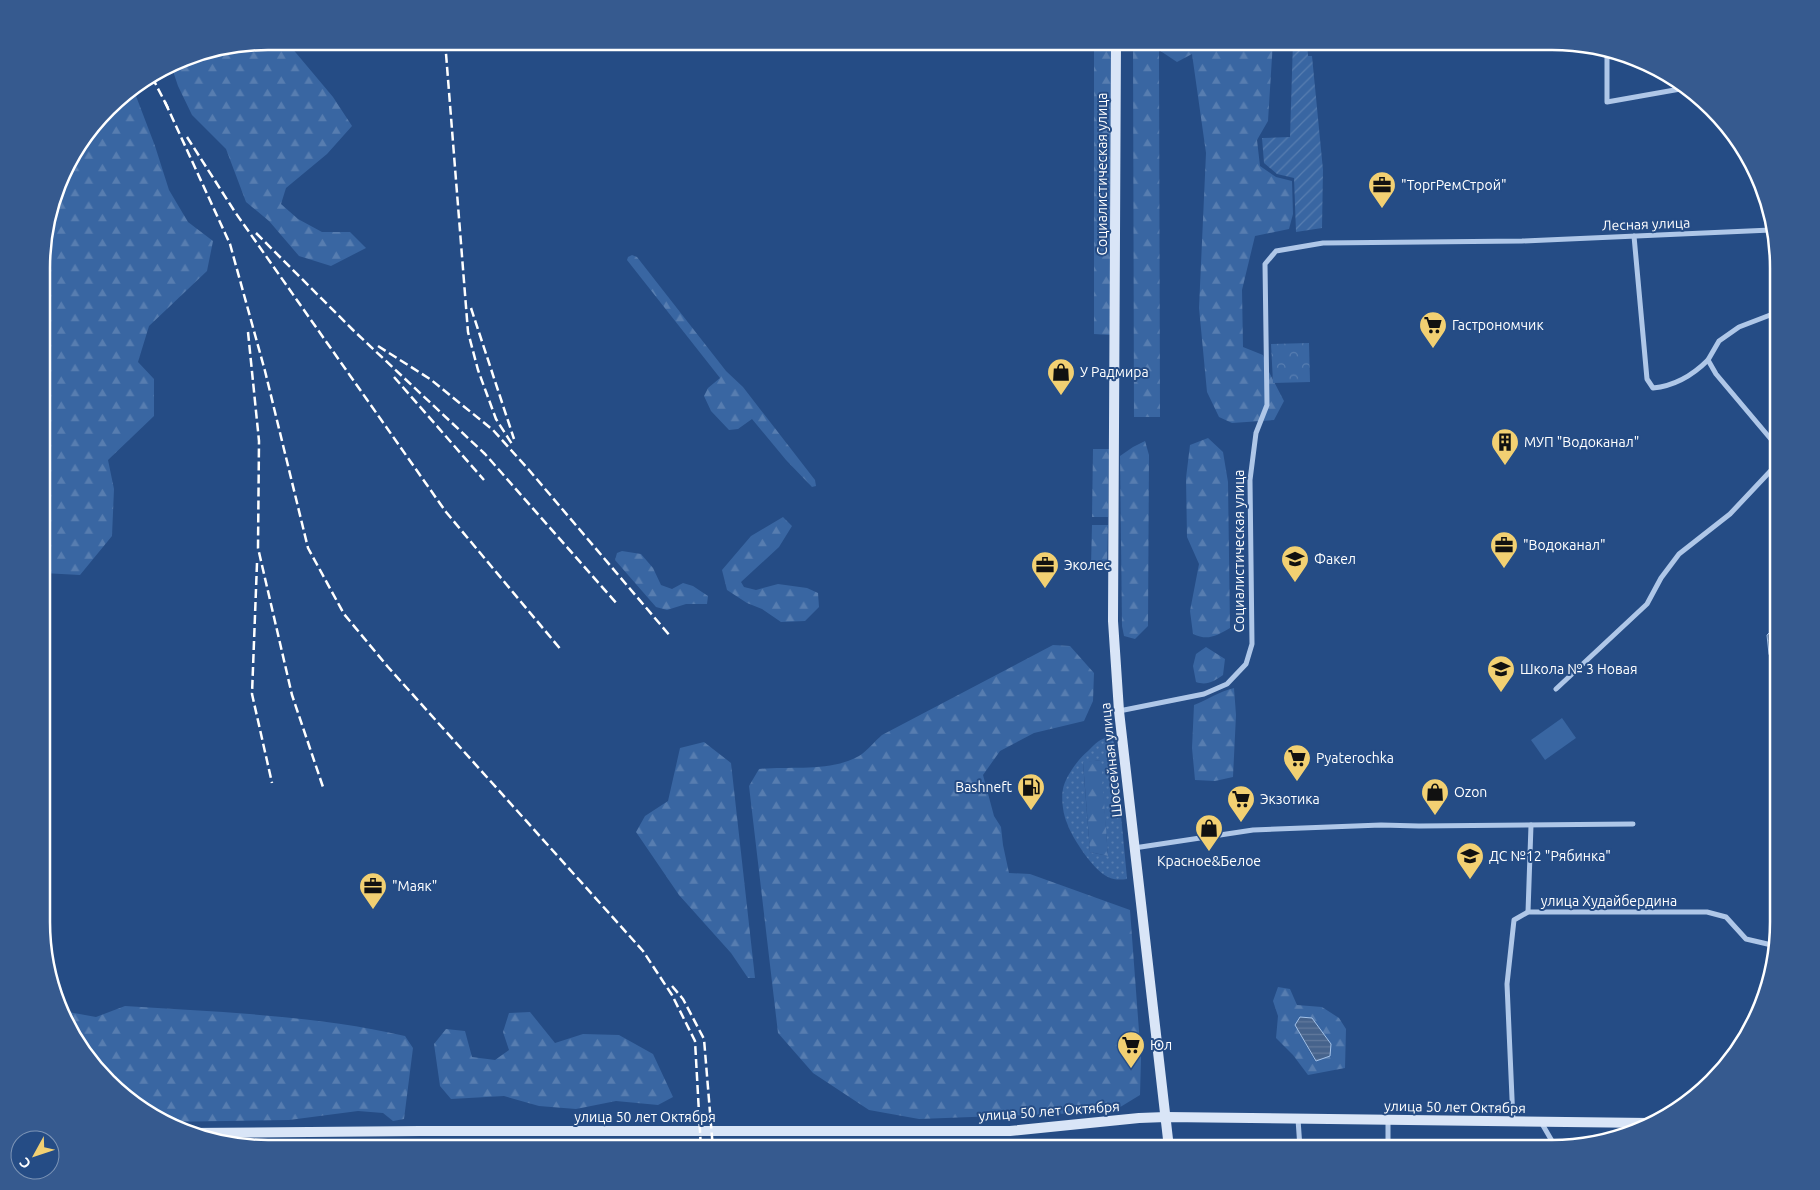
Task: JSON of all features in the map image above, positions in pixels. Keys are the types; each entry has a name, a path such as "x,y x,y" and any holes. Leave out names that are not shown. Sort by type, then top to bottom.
{"main road":[{"name":"Социалистическая улица","path":"1115,367 1116,50"},
{"name":"Шоссейная улица","path":"1115,367 1113,621 1119,712 1168,1140"},
{"name":"улица 50 лет Октября","path":"211,1133 1010,1130 1166,1117 1635,1123"}],"street":[{"path":"1607,57 1607,102 1677,90"},
{"name":"Лесная улица","path":"1522,241 1767,230"},
{"path":"1634,236 1636,276 1647,379 1653,388 1664,387 1696,372 1708,360 1719,341 1739,327 1770,315"},
{"name":"Социалистическая улица","path":"1119,712 1204,694 1227,684 1246,664 1252,644 1250,480 1256,434 1267,405 1265,264 1276,251 1323,243 1522,241"},
{"path":"1708,360 1716,374 1770,438"},
{"path":"1556,689 1647,604 1661,578 1680,554 1730,514 1770,472"},
{"path":"1134,848 1253,830 1381,825 1633,824"},
{"path":"1528,912 1531,825"},
{"name":"улица Худайбердина","path":"1513,1121 1507,984 1514,920 1528,912 1706,912 1726,917 1746,939 1769,944"},
{"path":"1298,1118 1299,1140"},
{"path":"1388,1120 1388,1140"},
{"path":"1541,1122 1551,1140"}],"green space":[{"path":"254,50 294,50 333,97 352,126 327,154 286,188 281,204 298,219 322,232 350,232 366,248 331,266 299,256 269,221 246,202 226,149 192,115 173,72 212,57"},
{"path":"1094,50 1111,50 1110,335 1094,334"},
{"path":"1133,50 1159,50 1160,417 1134,417"},
{"path":"1159,50 1272,50 1268,121 1257,140 1260,166 1276,177 1292,181 1293,214 1289,229 1255,236 1242,290 1243,347 1263,355 1269,372 1284,401 1274,420 1232,423 1219,417 1207,392 1199,308 1206,153 1192,54 1177,62"},
{"path":"1293,50 1308,50 1308,56 1312,56 1323,170 1322,228 1296,232 1294,178 1277,174 1264,163 1262,138 1290,137"},
{"path":"135,95 155,146 169,190 188,222 213,241 207,271 149,326 138,362 154,379 154,416 108,460 114,489 112,536 80,575 50,573 50,254 57,212 72,172 104,124"},
{"path":"632,255 637,257 726,371 743,387 815,480 816,486 812,487 786,460 752,419 738,429 729,430 711,411 704,396 708,388 720,378 627,260"},
{"path":"1309,343 1310,382 1273,383 1271,344"},
{"path":"1208,438 1223,452 1228,482 1230,628 1216,635 1203,637 1193,634 1190,611 1199,564 1187,537 1186,478 1190,445"},
{"path":"1145,441 1149,455 1148,626 1135,639 1124,636 1122,626 1120,456"},
{"path":"1093,449 1109,449 1108,517 1092,517"},
{"path":"783,517 792,526 779,547 741,582 744,587 756,590 778,584 807,588 818,593 819,607 805,621 781,622 762,609 747,603 727,590 722,570 751,536"},
{"path":"1092,525 1108,525 1107,566 1091,566"},
{"path":"622,551 641,554 653,568 661,585 672,589 683,583 693,586 708,596 707,604 686,604 667,610 656,607 615,560 617,553"},
{"path":"1053,645 1070,646 1094,673 1093,701 1084,721 1034,733 1000,751 983,775 994,816 1001,827 1009,873 1030,874 1130,910 1141,1058 1140,1095 1117,1109 1080,1113 919,1119 869,1110 813,1073 778,1033 749,786 759,769 823,766 848,761 859,756 882,735"},
{"path":"1206,647 1225,659 1223,675 1210,682 1200,683 1196,682 1193,666 1196,654"},
{"path":"1234,688 1236,715 1233,777 1215,781 1195,780 1192,748 1194,705"},
{"path":"1562,718 1576,738 1545,760 1531,740"},
{"path":"1110,737 1114,742 1127,879 1113,879 1102,874 1096,868 1078,845 1066,819 1063,806 1062,793 1066,779 1081,758 1100,740","holes":["1100,760 1108,856 1090,852 1083,763"]},
{"path":"704,742 731,763 755,978 748,978 731,953 679,895 636,832 645,816 668,801 680,748"},
{"path":"1101,760 1108,856 1090,852 1083,762"},
{"path":"1278,987 1290,989 1297,1005 1322,1007 1339,1018 1346,1029 1345,1068 1308,1075 1293,1055 1276,1038 1278,1016 1273,1001","holes":["1295,1025 1330,1056 1315,1061"]},
{"path":"125,1006 301,1019 336,1023 405,1036 413,1048 404,1119 393,1121 383,1113 358,1111 289,1120 182,1122 159,1111 124,1086 95,1055 79,1031 70,1012 96,1017"},
{"path":"530,1012 555,1043 583,1034 619,1035 653,1054 673,1097 658,1105 616,1101 576,1109 539,1106 504,1096 451,1099 440,1086 434,1044 446,1029 465,1031 472,1057 495,1060 509,1050 503,1032 509,1013"}],"shaded area":[{"path":"1770,632 1770,657 1769,654 1767,635"},
{"path":"1300,1017 1312,1018 1331,1044 1330,1056 1316,1061 1295,1025"}],"railway":[{"path":"446,50 468,332 478,370 496,419 512,444"},
{"path":"155,82 168,108"},
{"path":"165,102 230,244 265,371 308,548 344,614 388,667 643,951 672,995 695,1041 700,1140"},
{"path":"187,137 235,212 446,512 562,651"},
{"path":"256,233 353,330 485,454 618,605"},
{"path":"471,308 514,439"},
{"path":"248,332 259,441 258,548 292,695 324,790"},
{"path":"378,346 430,379 493,430 671,637"},
{"path":"394,377 484,480"},
{"path":"257,563 252,694 272,783"},
{"path":"672,986 683,999 704,1039 712,1140"}],"place":[{"name":"\"ТоргРемСтрой\"","path":"1382,209"},
{"name":"Гастрономчик","path":"1433,349"},
{"name":"У Радмира","path":"1061,396"},
{"name":"МУП \"Водоканал\"","path":"1505,466"},
{"name":"\"Водоканал\"","path":"1504,569"},
{"name":"Факел","path":"1295,583"},
{"name":"Эколес","path":"1045,589"},
{"name":"Школа № 3 Новая","path":"1501,693"},
{"name":"Pyaterochka","path":"1297,782"},
{"name":"Bashneft","path":"1031,811"},
{"name":"Ozon","path":"1435,816"},
{"name":"Экзотика","path":"1241,823"},
{"name":"Красное&Белое","path":"1209,852"},
{"name":"ДС №12 \"Рябинка\"","path":"1470,880"},
{"name":"\"Маяк\"","path":"373,910"},
{"name":"Юл","path":"1131,1069"}]}
